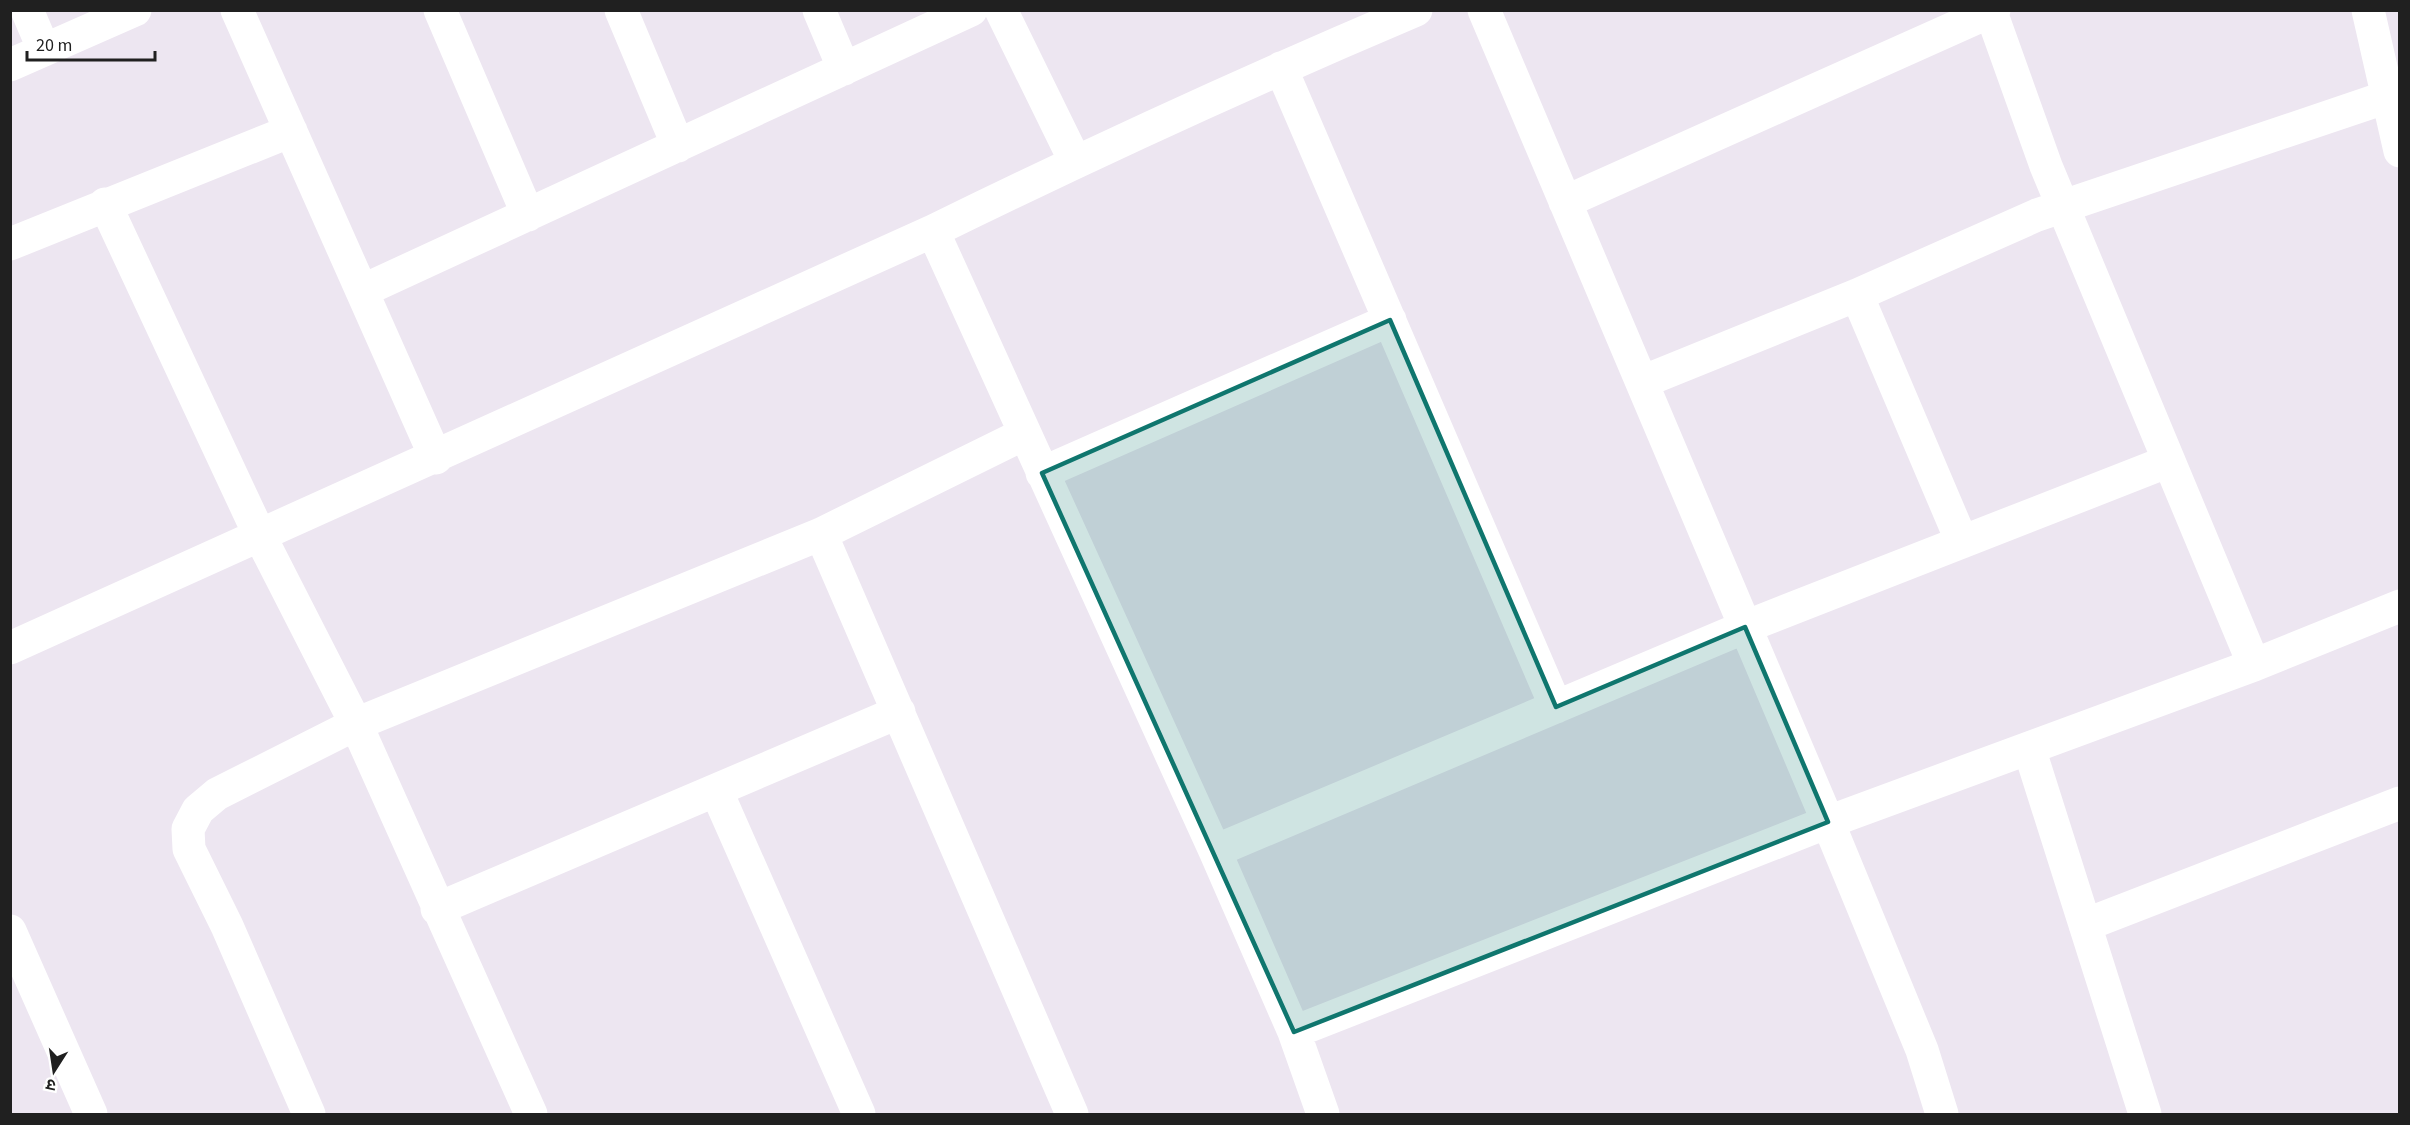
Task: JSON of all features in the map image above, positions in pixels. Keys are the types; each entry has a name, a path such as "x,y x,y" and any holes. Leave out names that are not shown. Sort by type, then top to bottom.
{"street":[{"path":"27,10 44,50"},
{"path":"10,65 135,10"},
{"path":"237,10 436,458"},
{"path":"440,10 528,215"},
{"path":"621,10 678,146"},
{"path":"819,10 844,69"},
{"path":"362,291 971,10"},
{"path":"1001,10 1075,161"},
{"path":"10,648 436,458 933,231 1075,161 1416,10"},
{"path":"1484,10 1828,822 1922,1050 1942,1114"},
{"path":"2368,10 2400,152"},
{"path":"1565,202 1993,11 2046,165 2254,665"},
{"path":"1281,68 1556,707"},
{"path":"1642,382 1857,295 1932,260 2064,205 2387,97"},
{"path":"10,244 291,131"},
{"path":"105,204 260,536 356,724 437,909 531,1114"},
{"path":"933,231 1041,473 1215,851 1294,1032 1323,1114"},
{"path":"1857,295 1962,542"},
{"path":"1041,473 1390,320"},
{"path":"309,1114 227,926 189,849 188,829 198,810 217,794 356,724 821,534 1024,434"},
{"path":"1215,851 1745,627 2169,461"},
{"path":"821,534 1072,1114"},
{"path":"1294,1032 1828,822 2254,665 2400,606"},
{"path":"437,909 899,712"},
{"path":"2029,748 2145,1114"},
{"path":"716,790 859,1114"},
{"path":"2085,925 2400,803"},
{"path":"10,931 91,1114"}],"highlighted area":[{"path":"1390,320 1556,707 1745,627 1828,822 1294,1032 1042,473"}]}
